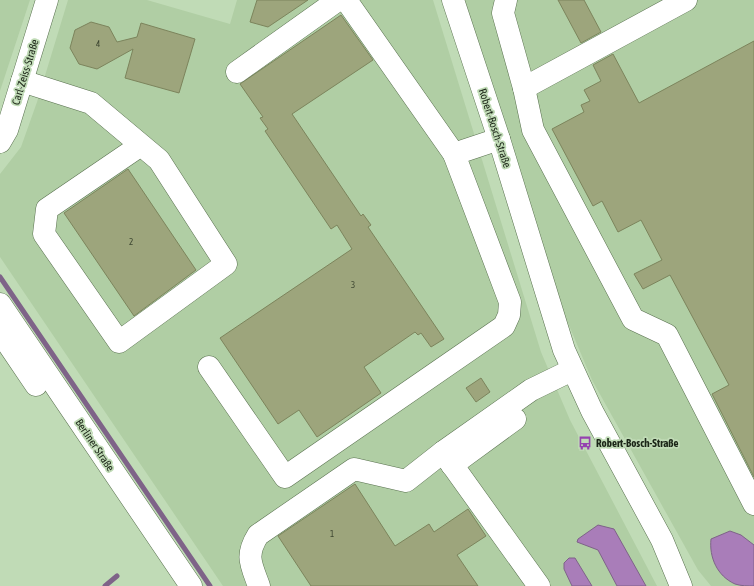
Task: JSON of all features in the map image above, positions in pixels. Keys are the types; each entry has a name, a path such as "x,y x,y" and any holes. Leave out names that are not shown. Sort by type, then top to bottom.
{"street":[{"name":"Carl-Zeiss-Straße","path":"0,142 7,130 46,0"},
{"path":"237,72 338,0"},
{"path":"209,367 285,477 504,326 509,315 510,302 454,154 346,0"},
{"name":"Robert-Bosch-Straße","path":"453,0 499,139 564,350 575,377 662,540 681,586"},
{"path":"506,0 503,14 524,88 533,130 633,319 667,335 754,504"},
{"path":"524,88 686,0"},
{"path":"22,81 91,103 159,160 226,264 119,342 44,234 47,209 141,145"},
{"path":"454,154 499,139"},
{"name":"Berliner Straße","path":"0,304 191,586"},
{"name":"Berliner Straße","path":"0,332 173,586"},
{"path":"259,586 249,560 252,546 258,535 354,469 406,481 448,458 531,390 575,377"},
{"path":"448,458 538,586"},
{"name":"Robert-Bosch-Straße","path":"662,540 694,586"}],"shaded area":[{"path":"0,0 30,0 0,91"},
{"path":"68,0 147,0 230,24 237,0 433,0 541,352 570,420 657,586 223,586 0,257 0,174 21,147 37,102"},
{"path":"465,0 754,0 754,586 711,586 698,570 592,380 552,285"},
{"path":"598,525 614,529 646,586 617,586 598,550 577,542 578,539"},
{"path":"730,531 741,535 754,545 754,586 742,586 729,581 719,571 713,559 711,552 711,539"},
{"path":"569,558 575,558 592,586 572,586 564,569 564,563"}],"building":[{"path":"257,0 308,0 268,27 250,22"},
{"path":"558,0 584,0 601,32 581,43"},
{"path":"341,15 373,60 292,114 361,216 363,214 371,225 368,227 444,339 431,347 421,333 418,335 415,332 364,367 381,393 317,437 299,410 278,424 220,338 352,249 337,225 331,229 265,131 268,129 260,118 263,117 240,84"},
{"path":"91,22 109,27 117,42 137,37 141,23 195,39 179,93 125,78 133,49 97,69 79,64 70,48 75,30"},
{"path":"754,41 754,477 712,394 729,385 670,275 643,289 634,274 662,260 641,220 618,232 602,201 593,206 552,129 584,112 581,105 590,101 584,90 601,81 593,65 613,54 639,103"},
{"path":"128,169 196,270 134,316 64,213"},
{"path":"481,378 490,392 476,402 466,388"},
{"path":"355,484 395,546 429,524 434,532 468,509 486,536 457,555 478,586 311,586 278,536"}],"waterway":[{"path":"0,277 210,586"},
{"path":"105,586 117,576"}],"place":[{"name":"Robert-Bosch-Straße","path":"585,443"}]}
